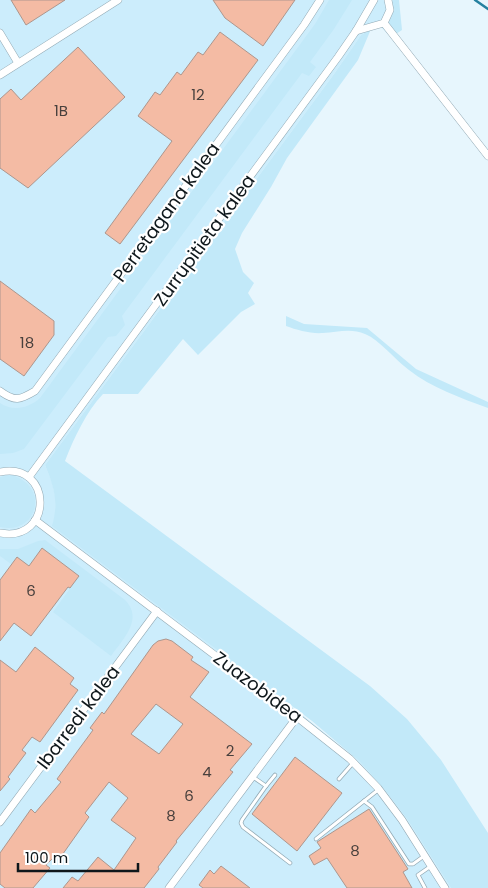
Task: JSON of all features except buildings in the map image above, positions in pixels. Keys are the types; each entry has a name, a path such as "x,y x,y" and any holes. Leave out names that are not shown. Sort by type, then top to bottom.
{"street":[{"path":"0,74 107,3 118,0"},
{"name":"Perretagana kalea","path":"0,391 9,398 22,399 35,391 304,25 320,0"},
{"name":"Zurrupitieta kalea","path":"29,478 356,31 374,0"},
{"path":"356,31 384,23 390,10 388,0"},
{"path":"384,23 488,156"},
{"path":"0,33 18,63"},
{"path":"0,472 11,470 21,472 35,483 41,498 41,505 35,520 23,531 15,533 0,532"},
{"name":"Zuazobidea","path":"35,520 297,716 354,762 379,789 402,820 445,888"},
{"name":"Ibarredi kalea","path":"0,822 157,612"},
{"path":"169,888 297,716"}],"lane":[{"path":"339,779 354,762"},
{"path":"275,775 241,823 247,830 290,862"},
{"path":"252,777 266,786"},
{"path":"316,839 379,789"},
{"path":"364,801 372,807 408,864 413,864 425,856"},
{"path":"425,888 418,875 431,866"}],"shaded area":[{"path":"0,0 393,0 387,33 382,28 375,27 361,35 45,465 52,482 56,500 55,515 359,761 407,819 451,888 0,888"},
{"path":"329,0 352,0 310,62 316,67 309,76 302,73 122,316 125,325 116,336 108,337 24,449 13,453 0,454 0,403 5,406 21,408 40,398 315,24"},
{"path":"393,0 399,0 402,30 396,34 389,30"},
{"path":"371,29 358,60 287,158 242,233 235,249 243,272 254,283 248,293 255,304 241,312 198,355 183,339 138,394 103,394 81,426 65,461 370,686 407,719 441,760 488,833 488,888 451,888 407,819 359,761 312,721 52,526 55,495 45,465 361,35"},
{"path":"286,316 304,324 367,328 416,369 488,402 488,408 427,382 409,370 376,341 365,334 350,331 318,333 304,331 286,326"},
{"path":"11,475 24,481 31,489 35,499 34,508 30,517 23,524 13,528 0,527 0,477"},
{"path":"45,540 125,600 130,607 133,614 130,629 111,656 53,612 79,576 42,549 33,560 51,574 47,579 17,557 11,564 0,556 0,549 18,549"}],"waterway":[{"path":"475,0 488,9"}]}
